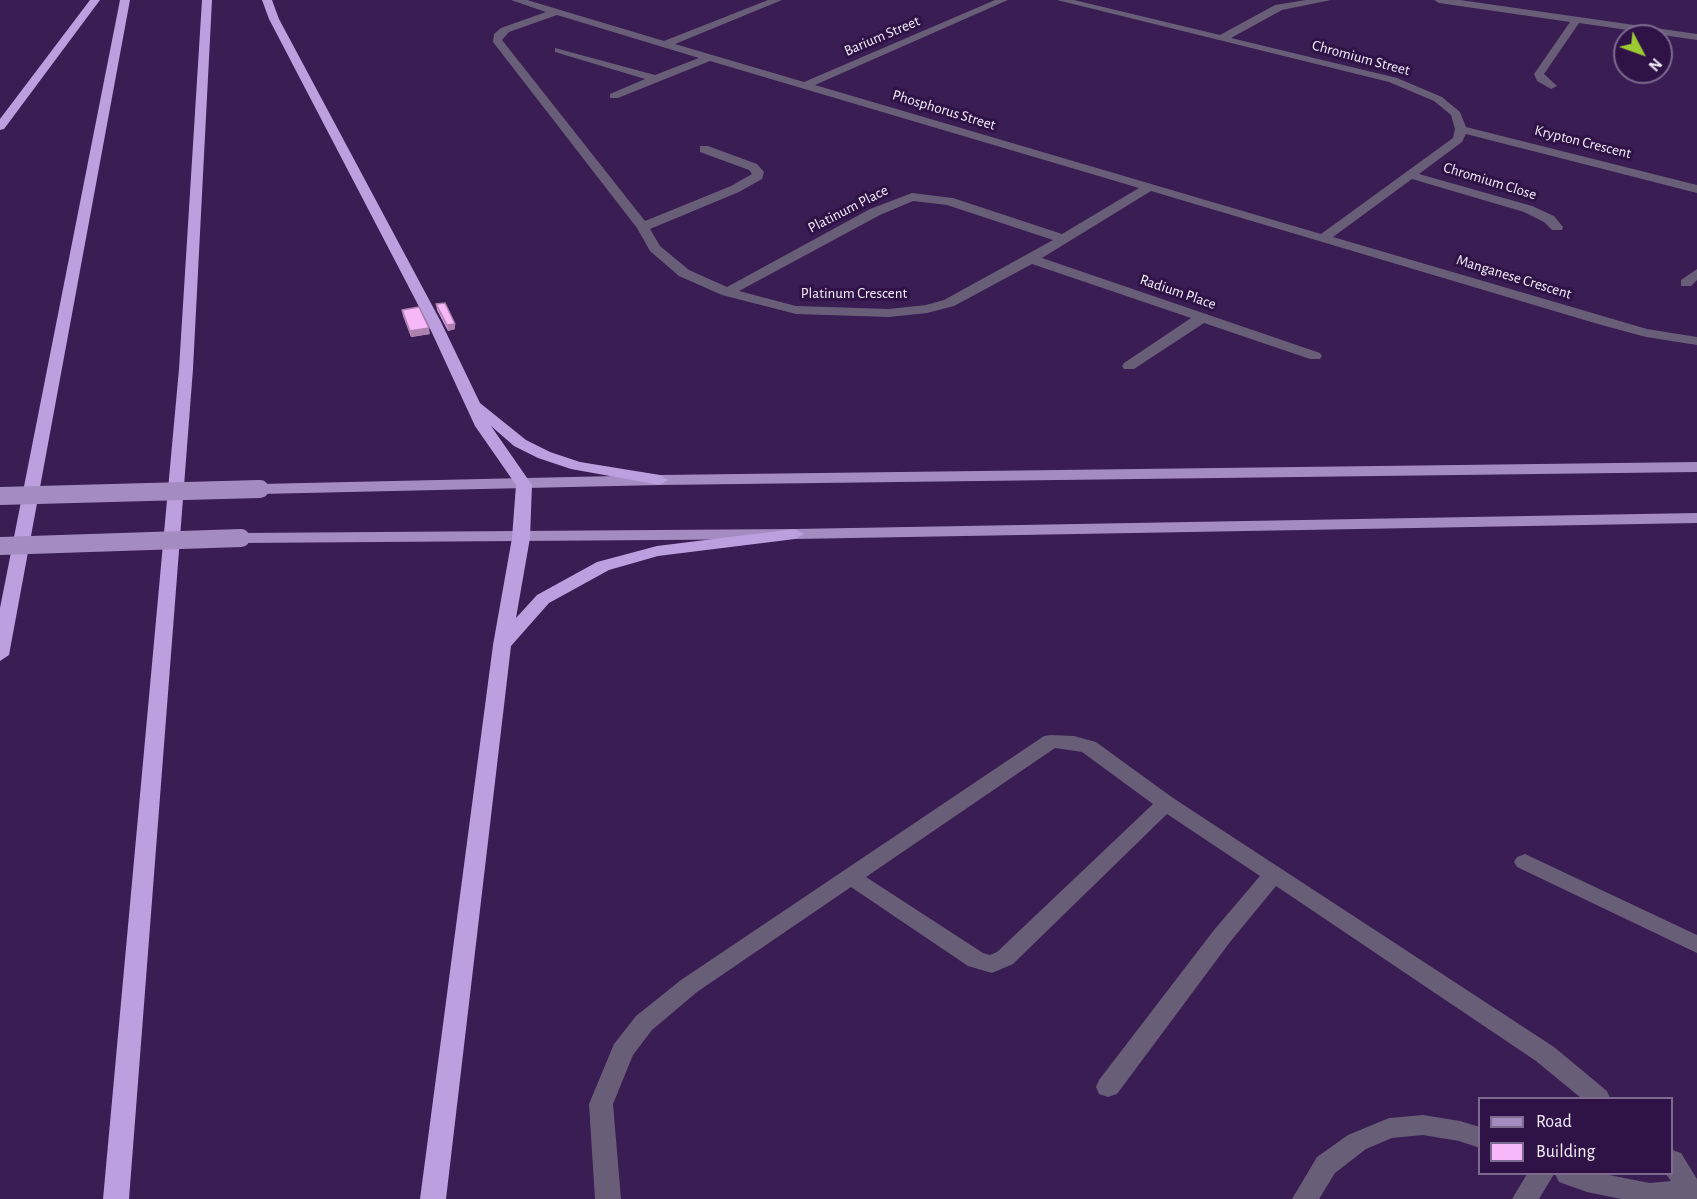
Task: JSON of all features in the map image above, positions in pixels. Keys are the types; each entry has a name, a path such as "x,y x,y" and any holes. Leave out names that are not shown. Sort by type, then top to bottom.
{"highway":[{"path":"0,127 95,0"},
{"path":"0,655 125,0"},
{"path":"116,1199 186,369 207,0"},
{"path":"267,0 274,19 434,322 483,426 524,485 521,538 502,645 433,1199"},
{"path":"472,402 520,443 544,455 577,466 660,480"},
{"path":"502,645 519,623 543,599 603,566 657,551 795,534"}],"main road":[{"path":"0,496 660,480 1697,466"},
{"path":"0,546 241,538 521,538 1697,518"}],"street":[{"name":"Phosphorus Street","path":"516,0 1323,238"},
{"path":"664,44 777,0"},
{"name":"Barium Street","path":"806,84 1003,0"},
{"name":"Chromium Street","path":"1062,0 1393,80 1438,99 1456,114 1461,129"},
{"path":"1223,38 1279,7 1326,0"},
{"path":"1439,0 1697,37"},
{"name":"Platinum Crescent","path":"556,12 505,30 499,34 498,40 643,226 656,248 684,273 727,292 796,310 878,313 927,309 949,303 1031,259 1061,238 1149,187"},
{"path":"1551,86 1541,79 1539,74 1577,19"},
{"path":"559,50 655,79"},
{"path":"614,96 710,57"},
{"path":"1323,238 1458,140 1461,129"},
{"name":"Krypton Crescent","path":"1461,129 1697,189"},
{"path":"643,226 735,189 758,176 758,172 753,167 704,149"},
{"name":"Chromium Close","path":"1410,175 1528,209 1549,219 1557,227"},
{"name":"Platinum Place","path":"727,292 875,212 912,197 949,201 1061,238"},
{"name":"Manganese Crescent","path":"1323,238 1646,333 1697,341"},
{"name":"Radium Place","path":"1031,259 1315,356"},
{"path":"1686,283 1697,273"},
{"path":"1129,366 1203,317"},
{"path":"608,1199 602,1104 623,1051 644,1023 689,986 1051,741 1074,742 1089,747 1166,803 1545,1054 1597,1097"},
{"path":"851,877 975,960 992,964 1005,958 1166,803"},
{"path":"1525,861 1697,945"},
{"path":"1108,1087 1222,936 1273,875"},
{"path":"1305,1199 1326,1165 1357,1142 1389,1128 1423,1125 1460,1131 1478,1138"},
{"path":"1673,1164 1692,1194"},
{"path":"1525,1199 1540,1175"},
{"path":"1573,1175 1587,1181 1650,1194 1692,1194"}],"building":[{"path":"445,303 455,324 447,325 436,304"},
{"path":"419,307 429,328 410,331 402,310"}]}
